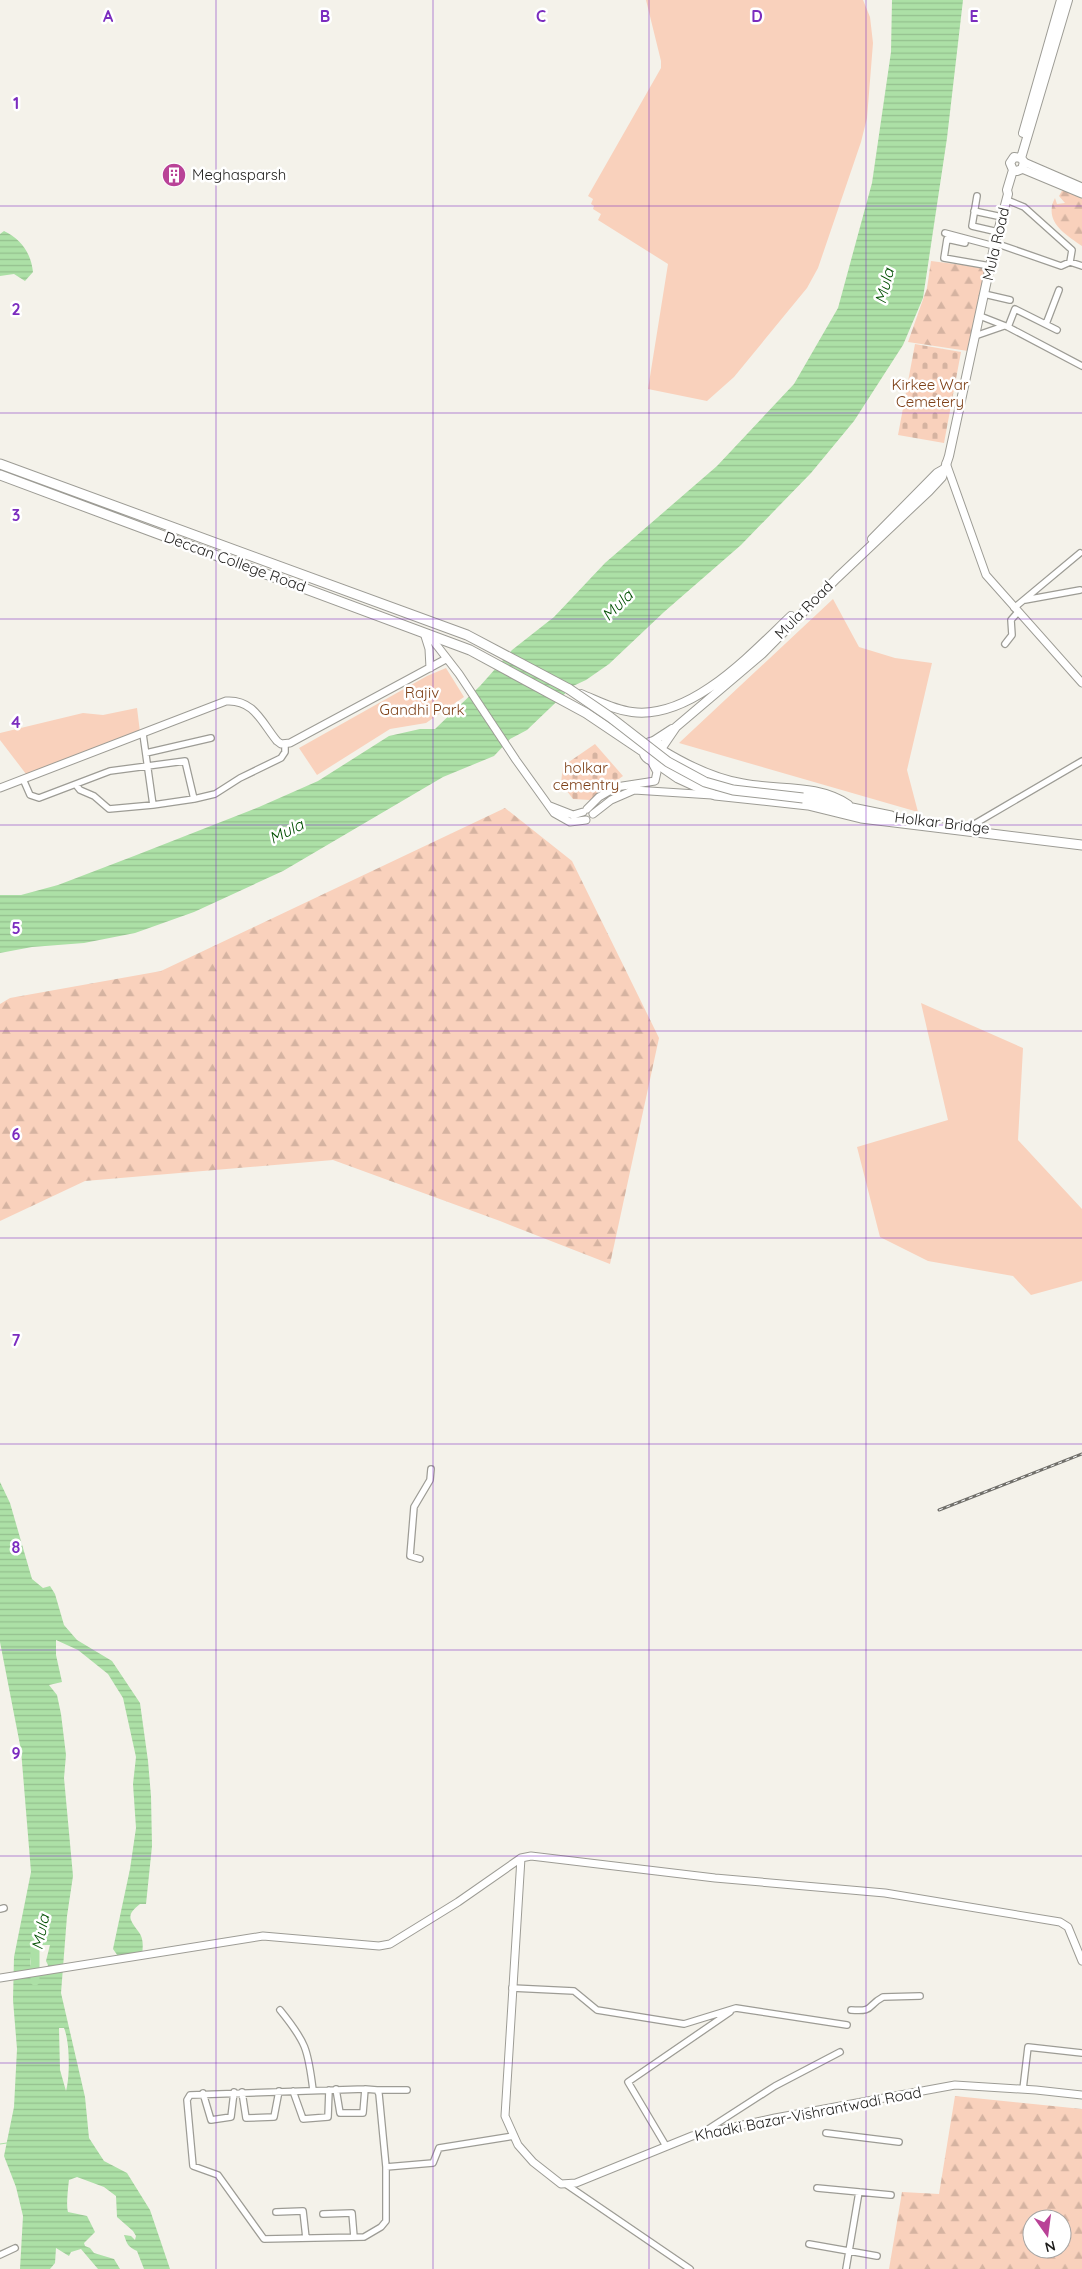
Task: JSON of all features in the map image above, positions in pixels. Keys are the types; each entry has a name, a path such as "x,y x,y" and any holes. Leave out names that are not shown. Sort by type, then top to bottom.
{"main road":[{"path":"1019,165 1062,0"},
{"name":"Mula Road","path":"661,750 676,727 903,513 945,466 980,316 994,245 1007,197 1007,190 1019,165 1068,0"},
{"name":"Deccan College Road","path":"0,464 467,634 569,689"},
{"name":"Deccan College Road","path":"0,475 470,650 586,713 648,757"},
{"path":"569,689 620,710 655,713 675,707 700,695 766,642"},
{"name":"Holkar Bridge","path":"569,689 610,717 668,762 705,782 733,790 803,798 854,810 970,829 1082,840"},
{"path":"676,727 646,745 648,757 678,778 715,795 808,805 861,818 970,829 1082,845"},
{"path":"648,757 659,757 661,750 659,744 652,742"},
{"path":"661,750 684,764 719,778 744,784 815,790 832,796 854,810"}],"street":[{"path":"1019,165 1082,187"},
{"path":"1019,165 1082,194"},
{"path":"976,196 972,226 998,232"},
{"path":"1007,197 1024,207 1072,250 1081,254"},
{"path":"974,211 1002,217"},
{"path":"945,233 994,245 1061,266 1070,262 1082,266"},
{"path":"965,243 947,239 944,258 990,266"},
{"path":"1070,262 1072,250"},
{"path":"1046,324 1060,290"},
{"path":"984,294 1010,300"},
{"path":"975,336 1006,327 1015,309 1057,330"},
{"path":"980,316 1006,327 1082,366"},
{"path":"945,466 986,575 1082,683"},
{"path":"1005,644 1012,635 1011,620 1023,600 1080,553"},
{"path":"1023,600 1080,590"},
{"path":"426,633 459,674 554,814 563,820 576,822 590,819 593,814 611,800 634,790 715,795"},
{"path":"426,633 430,668"},
{"path":"429,650 436,646"},
{"path":"0,788 219,703 232,701 244,704 255,710 277,741 285,744 297,740 446,659"},
{"path":"143,734 153,805"},
{"path":"146,753 211,738"},
{"path":"76,785 80,790 94,796 109,809 194,799 219,792 240,778 278,761 284,755 285,744"},
{"path":"586,820 583,818 585,811 600,797 616,787 655,781 657,772 648,757"},
{"path":"23,779 30,795 35,798 48,796 110,771 185,761 194,799"},
{"path":"970,829 1082,762"},
{"path":"547,804 573,815 585,811 592,811 593,814"},
{"path":"420,1559 410,1556 414,1507 430,1480 431,1469"},
{"path":"2,1978 263,1936 379,1946 390,1944 458,1902 521,1858 531,1856 715,1878 885,1893 1060,1922 1068,1927 1082,1961"},
{"path":"521,1858 521,1886 512,1988 506,2116 518,2146 533,2162 561,2184 567,2186 690,2269"},
{"path":"512,1988 574,1991 597,2010 684,2024 736,2008 847,2025"},
{"path":"851,2010 864,2011 870,2009 883,1997 920,1996"},
{"path":"666,2146 628,2082 736,2008"},
{"path":"280,2010 301,2036 309,2057 313,2090"},
{"path":"1023,2089 1028,2047 1082,2053"},
{"path":"700,2134 775,2086 840,2052"},
{"name":"Khadki Bazar-Vishrantwadi Road","path":"567,2186 700,2134 775,2118 955,2086 1023,2089 1082,2095"},
{"path":"336,2089 340,2113 364,2113 365,2089"},
{"path":"377,2090 379,2094 386,2167 386,2221 364,2237 264,2239 218,2175 193,2166 187,2100 190,2095 336,2089 407,2090"},
{"path":"293,2091 303,2119 328,2117 329,2090"},
{"path":"242,2092 246,2118 274,2116 278,2091"},
{"path":"203,2093 211,2120 231,2117 234,2092"},
{"path":"826,2133 899,2142"},
{"path":"386,2167 434,2163 439,2148 514,2136"},
{"path":"817,2188 891,2195"},
{"path":"846,2269 859,2192"},
{"path":"276,2212 303,2212 306,2238"},
{"path":"323,2214 352,2213 354,2237"},
{"path":"809,2244 877,2256"},
{"path":"0,2256 15,2248"}],"green space":[{"path":"646,0 863,0 870,17 873,43 867,118 861,142 818,268 807,288 734,377 707,401 648,389 668,264 598,220 601,214 593,209 594,206 591,204 593,199 588,196 661,68 661,61"},
{"path":"1063,189 1082,198 1082,246 1063,232 1052,214 1055,198 1057,204 1065,203 1059,196"},
{"path":"931,261 987,268 968,351 908,342 927,288"},
{"name":"Kirkee War Cemetery","path":"915,344 961,352 944,443 898,435"},
{"path":"833,599 859,647 895,658 932,663 907,770 918,812 679,743"},
{"name":"Rajiv Gandhi Park","path":"446,668 464,697 426,723 390,729 317,775 299,748 427,676"},
{"path":"137,708 140,732 26,774 0,740 0,733 83,713 103,715"},
{"name":"holkar cementry","path":"595,744 623,776 590,800 573,799 561,783 563,766"},
{"path":"505,808 572,861 659,1038 610,1264 500,1221 333,1160 85,1181 0,1221 0,1004 10,998 161,971"},
{"path":"921,1003 1023,1048 1018,1140 1082,1209 1082,1281 1031,1295 1013,1276 928,1261 880,1237 857,1147 948,1120"},
{"path":"955,2096 1082,2109 1082,2269 889,2269 902,2192 939,2194"}],"water":[{"path":"892,0 963,0 947,138 923,298 903,345 854,421 811,473 741,545 664,612 609,664 586,680 573,686 527,730 510,739 494,756 443,777 283,871 194,912 135,933 84,943 32,947 0,953 0,895 21,895 58,885 134,856 259,807 318,781 389,736 420,729 435,729 480,686 512,650 554,617 605,563 717,466 794,384 838,308 872,183 891,52"},
{"path":"4,231 20,242 30,259 33,272 25,281 14,274 0,276 0,234"},
{"path":"0,1482 10,1503 32,1579 43,1588 50,1586 55,1594 64,1625 77,1640 112,1661 140,1703 151,1796 152,1846 146,1904 140,1904 130,1917 142,1940 142,1955 120,1959 113,1949 130,1869 136,1828 133,1784 136,1757 123,1698 108,1674 78,1650 56,1640 56,1655 62,1682 49,1685 57,1695 61,1714 66,1755 64,1778 73,1876 67,1916 61,1993 85,2097 89,2138 104,2161 127,2173 150,2210 170,2269 144,2269 137,2251 130,2247 126,2241 124,2235 131,2236 135,2240 136,2236 117,2217 116,2196 104,2187 77,2177 69,2180 68,2212 87,2216 95,2232 84,2243 85,2246 94,2253 114,2259 120,2269 98,2269 81,2249 71,2252 69,2256 56,2248 55,2263 50,2269 20,2269 23,2216 16,2187 4,2156 14,2107 17,2049 13,2000 14,1957 31,1872 21,1750 0,1642","holes":["38,1945 50,1945 46,1961 48,1965 45,1972 35,1974 30,1963 33,1952","59,2028 64,2028 68,2050 69,2069 66,2091 60,2070"]}],"waterway":[{"name":"Mula","path":"35,1981 35,1944 38,1936"},
{"path":"0,2144 7,2143"}],"railway":[{"path":"939,1510 1082,1454"}],"place":[{"name":"Meghasparsh","path":"174,175"}]}
